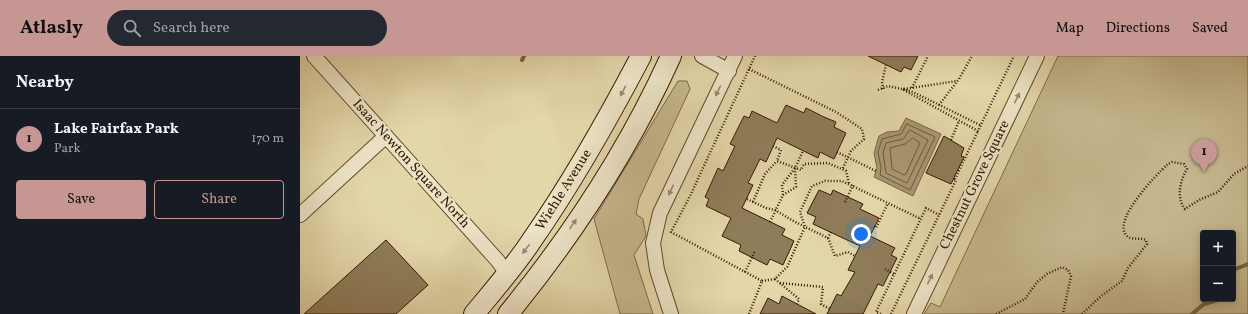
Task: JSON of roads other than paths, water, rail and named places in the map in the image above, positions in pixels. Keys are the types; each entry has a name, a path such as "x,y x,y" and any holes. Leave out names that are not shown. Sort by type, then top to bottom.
{"main road":[{"name":"Wiehle Avenue","path":"474,314 532,241 579,168 641,56"},
{"name":"Wiehle Avenue","path":"508,314 540,273 602,181 638,120 671,56"}],"street":[{"name":"Isaac Newton Square North","path":"314,56 498,261 507,274"},
{"path":"702,56 729,70"},
{"path":"671,314 658,270 654,243 660,213 736,56"},
{"name":"Chestnut Grove Square","path":"914,314 1037,56"},
{"path":"300,215 386,136"}],"water":[{"path":"906,118 941,134 913,196 874,177 877,168 874,153 879,136 887,132 899,131"}],"waterway":[{"path":"522,60 524,56"},
{"path":"1236,269 1248,264"},
{"path":"1192,314 1204,304 1211,302"}],"place":[{"name":"Lake Fairfax Park","path":"1204,172"}]}
